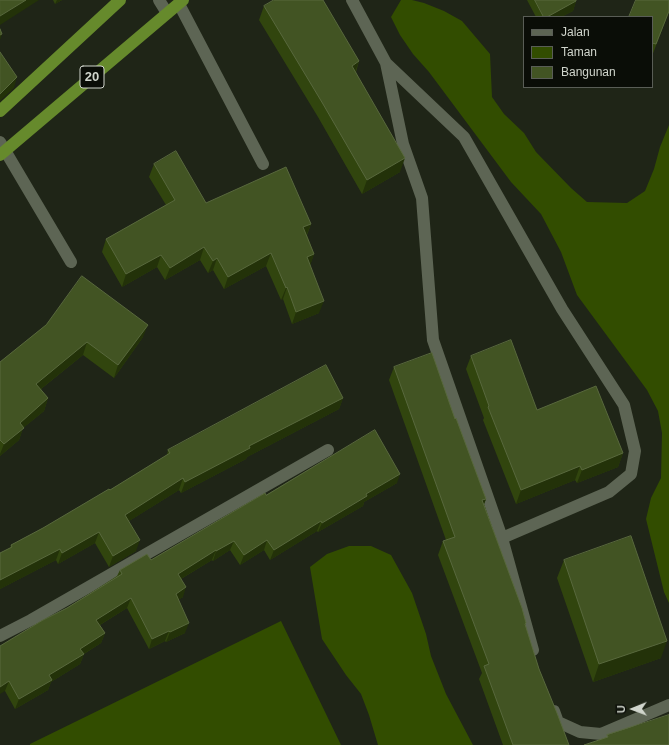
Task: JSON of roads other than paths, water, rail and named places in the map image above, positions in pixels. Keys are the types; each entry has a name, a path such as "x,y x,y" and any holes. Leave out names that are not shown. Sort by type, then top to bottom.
{"highway":[{"path":"0,111 120,0"},
{"name":"20","path":"2,149 181,2"}],"street":[{"path":"159,0 167,13"},
{"path":"352,0 386,63 403,144 422,198 433,340 502,538 537,665"},
{"path":"181,2 263,164"},
{"path":"386,63 464,137 562,308 624,405 635,451 631,474 609,492 502,538"},
{"path":"2,149 71,262"},
{"path":"0,636 31,620 328,450"},
{"path":"550,701 558,722 580,732 601,734 669,705"}]}
